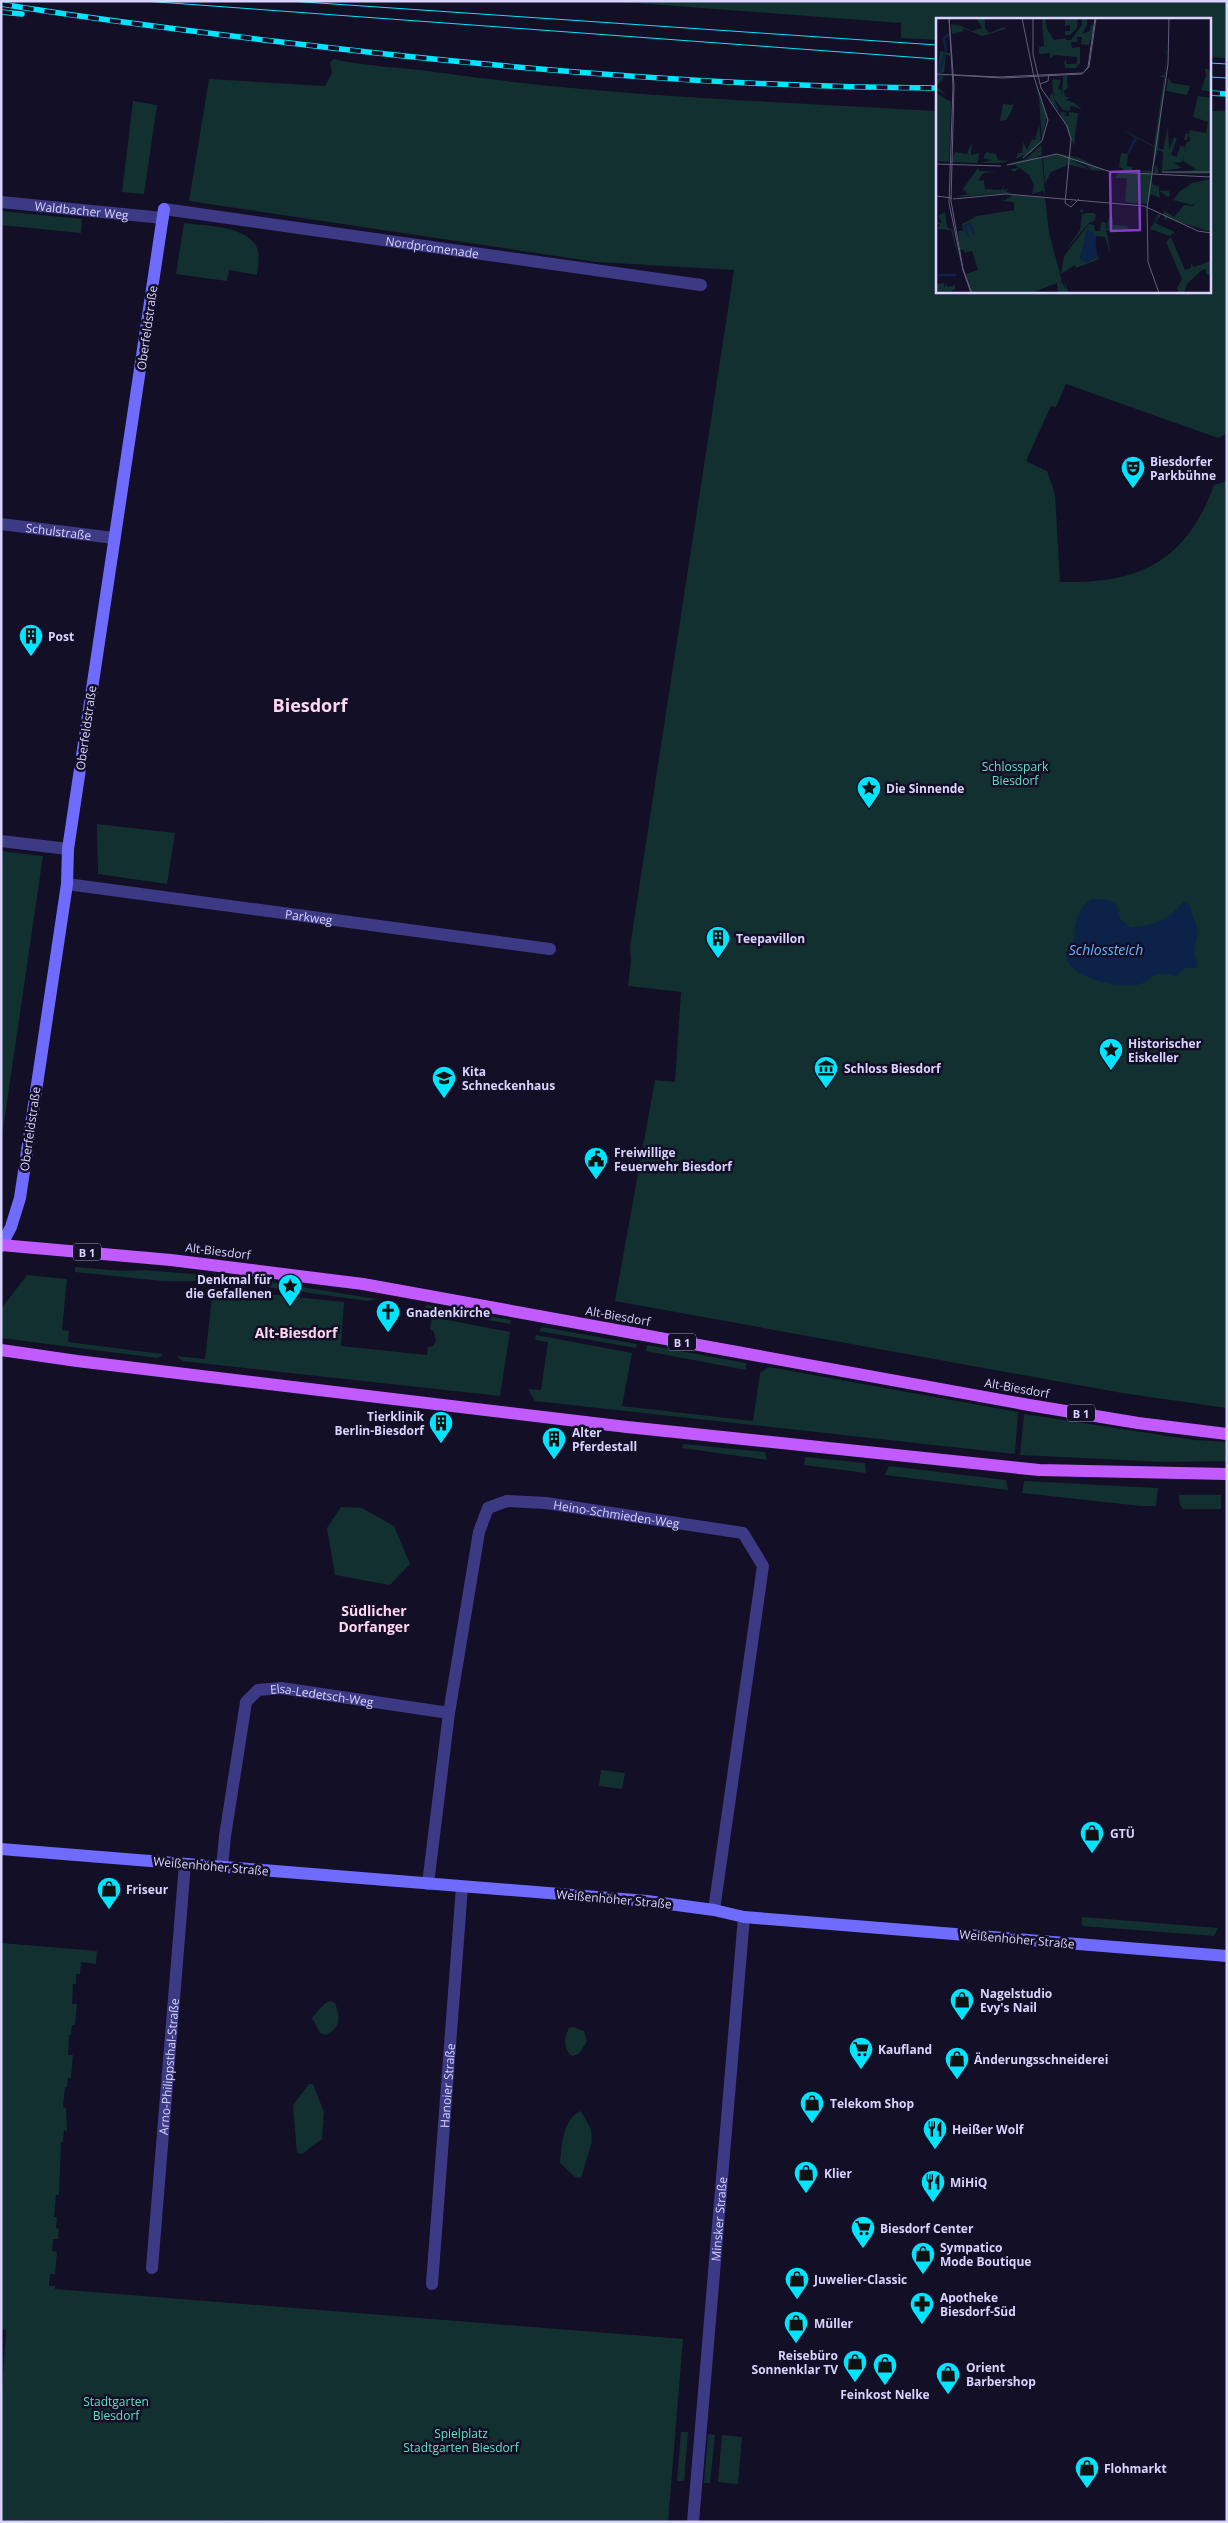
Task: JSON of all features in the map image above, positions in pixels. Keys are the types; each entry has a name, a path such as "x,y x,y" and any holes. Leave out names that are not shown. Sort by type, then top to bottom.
{"main road":[{"name":"Alt-Biesdorf","path":"2,1245 134,1256 363,1284 1029,1405 1138,1423 1227,1434"},
{"path":"1,1350 77,1361 618,1426 1039,1470 1227,1474"}],"street":[{"name":"Waldbacher Weg","path":"1,202 164,214"},
{"name":"Nordpromenade","path":"164,214 701,286"},
{"name":"Oberfeldstraße","path":"2,1245 11,1227 20,1198 67,884 68,849 164,214"},
{"name":"Schulstraße","path":"1,524 114,538"},
{"path":"1,841 68,849"},
{"name":"Parkweg","path":"67,884 550,948"},
{"name":"Heino-Schmieden-Weg","path":"428,1884 429,1856 449,1713 479,1532 488,1508 507,1501 546,1503 743,1533 762,1566 714,1910"},
{"name":"Elsa-Ledetsch-Weg","path":"222,1867 246,1702 258,1690 281,1688 449,1713"},
{"name":"Weißenhöher Straße","path":"1,1849 647,1901 714,1910 744,1917 1227,1956"},
{"name":"Arno-Philippsthal-Straße","path":"152,2268 185,1864"},
{"name":"Hanoier Straße","path":"432,2284 462,1886"},
{"name":"Minsker Straße","path":"693,2522 744,1917"}],"green space":[{"path":"610,1 1227,1 1227,58 1210,57 1210,18 936,18 936,40 901,38 901,23"},
{"name":"Schlosspark Biesdorf","path":"334,59 359,64 560,87 748,101 936,111 936,292 1210,292 1210,111 1227,111 1227,433 1218,438 1066,384 1056,407 1051,406 1026,461 1047,471 1055,494 1060,582 1088,582 1113,579 1156,563 1174,550 1189,533 1203,511 1214,485 1227,481 1227,1408 1122,1393 615,1301 655,1080 675,1082 681,992 628,986 631,960 630,947 734,270 596,262 189,201 209,79 325,86 332,73 330,62"},
{"path":"133,101 157,105 144,194 122,192"},
{"path":"1,211 82,219 81,233 1,225"},
{"path":"184,223 232,230 249,238 255,244 258,251 257,275 229,270 227,281 176,274"},
{"path":"97,824 175,833 167,884 98,874"},
{"path":"1,851 43,856 1,1143"},
{"path":"75,1267 123,1271 145,1270 251,1279 377,1299 367,1301 224,1281 162,1281 75,1272"},
{"path":"27,1275 67,1279 62,1330 69,1331 68,1342 162,1354 162,1356 157,1358 1,1338 1,1309"},
{"path":"213,1288 344,1302 341,1346 427,1355 428,1347 433,1346 436,1341 434,1332 430,1329 432,1317 510,1332 500,1396 182,1361 177,1356 205,1359"},
{"path":"426,1305 511,1320 510,1324 425,1309"},
{"path":"542,1327 637,1344 636,1348 539,1331"},
{"path":"536,1335 632,1353 622,1406 753,1421 760,1373 769,1367 1018,1412 1015,1454 535,1401 528,1389 541,1390 548,1342 535,1340"},
{"path":"647,1345 746,1363 746,1370 646,1351"},
{"path":"1024,1414 1194,1440 1227,1442 1227,1461 1164,1462 1020,1455"},
{"path":"683,1444 765,1452 767,1460 682,1448"},
{"path":"805,1457 865,1463 866,1473 804,1465"},
{"path":"889,1466 1006,1480 1008,1490 885,1475"},
{"path":"1024,1481 1158,1488 1156,1506 1022,1493"},
{"path":"1179,1495 1221,1495 1221,1509 1183,1509 1180,1505"},
{"path":"341,1507 362,1508 394,1526 410,1564 390,1585 335,1575 327,1528"},
{"path":"601,1770 625,1773 622,1789 599,1786"},
{"path":"1082,1917 1218,1928 1214,1936 1082,1926"},
{"name":"Stadtgarten Biesdorf","path":"1,1943 97,1951 96,1964 81,1962 80,1974 76,1974 76,1984 73,1984 72,2004 77,2004 75,2025 72,2025 71,2035 69,2035 68,2055 73,2055 71,2078 68,2078 67,2087 65,2087 63,2107 66,2108 67,2131 64,2130 63,2142 61,2142 59,2195 56,2195 54,2217 57,2217 56,2228 59,2229 58,2239 53,2239 52,2251 57,2252 55,2274 50,2274 49,2286 55,2286 55,2289 683,2339 668,2522 1,2520 1,2405 6,2330 1,2329"},
{"path":"330,2001 335,2003 338,2022 337,2026 326,2035 320,2033 312,2018 324,2004"},
{"path":"573,2027 584,2031 587,2041 579,2054 572,2056 567,2050 565,2043 569,2028"},
{"path":"309,2084 313,2084 324,2112 322,2139 302,2154 297,2153 293,2105"},
{"path":"581,2111 591,2129 592,2142 581,2178 575,2177 560,2163 567,2126 570,2120"},
{"path":"681,2432 688,2432 684,2481 677,2481"},
{"path":"708,2434 715,2435 710,2483 704,2483"},
{"path":"722,2435 742,2437 738,2484 718,2482"}],"water":[{"name":"Schlossteich","path":"1092,899 1108,900 1117,905 1120,919 1130,927 1154,924 1173,913 1184,901 1189,904 1198,930 1194,953 1197,968 1186,968 1175,976 1167,974 1156,975 1142,983 1128,986 1095,980 1075,970 1069,964 1066,954 1074,939 1080,911"}],"tram line":[{"path":"144,1 936,59"},
{"path":"289,1 936,45"},
{"path":"1210,63 1227,64"},
{"path":"1210,77 1227,78"}],"railway":[{"path":"1,4 239,37 438,60 687,80 854,87 936,88"},
{"path":"1,12 22,14"},
{"path":"1210,93 1227,94"}],"place":[{"name":"Biesdorfer Parkbühne","path":"1133,489"},
{"name":"Post","path":"31,657"},
{"name":"Die Sinnende","path":"869,809"},
{"name":"Teepavillon","path":"718,959"},
{"name":"Historischer Eiskeller","path":"1111,1071"},
{"name":"Schloss Biesdorf","path":"826,1089"},
{"name":"Kita Schneckenhaus","path":"444,1099"},
{"name":"Freiwillige Feuerwehr Biesdorf","path":"596,1180"},
{"name":"Denkmal für die Gefallenen","path":"290,1307"},
{"name":"Gnadenkirche","path":"388,1333"},
{"name":"Tierklinik Berlin-Biesdorf","path":"441,1444"},
{"name":"Alter Pferdestall","path":"554,1460"},
{"name":"GTÜ","path":"1092,1854"},
{"name":"Friseur","path":"109,1910"},
{"name":"Nagelstudio Evy's Nail","path":"962,2021"},
{"name":"Kaufland","path":"861,2070"},
{"name":"Änderungsschneiderei","path":"957,2080"},
{"name":"Telekom Shop","path":"812,2124"},
{"name":"Heißer Wolf","path":"935,2150"},
{"name":"Klier","path":"806,2194"},
{"name":"MiHiQ","path":"933,2203"},
{"name":"Biesdorf Center","path":"863,2249"},
{"name":"Sympatico Mode Boutique","path":"923,2275"},
{"name":"Juwelier-Classic","path":"797,2300"},
{"name":"Apotheke Biesdorf-Süd","path":"922,2325"},
{"name":"Müller","path":"796,2344"},
{"name":"Reisebüro Sonnenklar TV","path":"855,2383"},
{"name":"Feinkost Nelke","path":"885,2386"},
{"name":"Orient Barbershop","path":"948,2395"},
{"name":"Flohmarkt","path":"1087,2489"}],"district":[{"name":"Biesdorf","path":"310,705"},
{"name":"Alt-Biesdorf","path":"296,1332"},
{"name":"Südlicher Dorfanger","path":"374,1618"}],"park label":[{"name":"Spielplatz Stadtgarten Biesdorf","path":"461,2440"}]}
